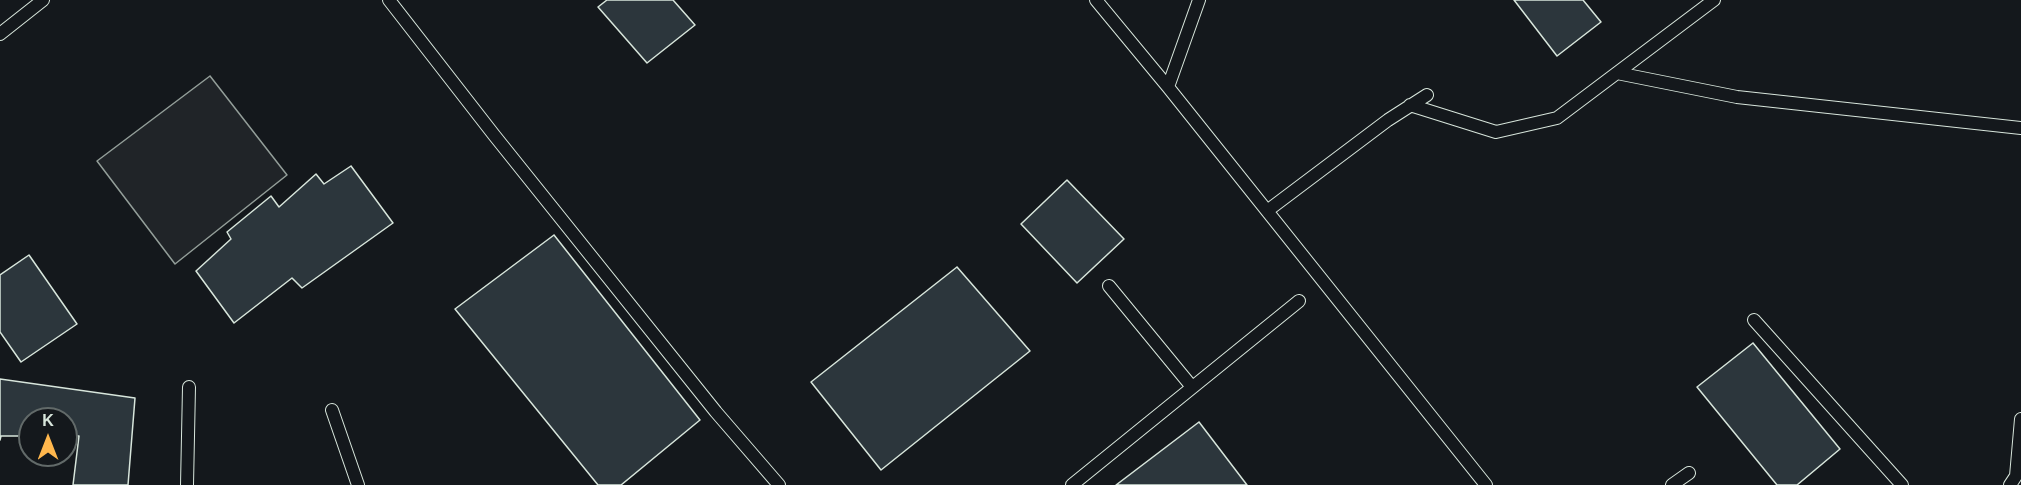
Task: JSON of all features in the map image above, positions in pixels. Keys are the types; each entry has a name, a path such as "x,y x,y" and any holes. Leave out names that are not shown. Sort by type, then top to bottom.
{"lane":[{"path":"0,34 43,0"},
{"path":"389,0 501,145 664,348 779,485"},
{"path":"1096,0 1486,485"},
{"path":"1168,87 1198,0"},
{"path":"1410,105 1496,132 1557,118 1714,0"},
{"path":"1617,73 1737,97 2021,128"},
{"path":"1267,211 1388,120 1427,95"},
{"path":"1109,286 1192,387"},
{"path":"1072,485 1299,301"},
{"path":"1754,320 1902,485"},
{"path":"187,485 189,387"},
{"path":"332,410 358,485"},
{"path":"2010,485 2016,476 2021,419"},
{"path":"1672,485 1689,472"}],"shaded area":[{"path":"210,76 287,175 175,264 97,161"}],"building":[{"path":"607,0 673,0 695,25 647,63 598,7"},
{"path":"1514,0 1583,0 1601,22 1557,56"},
{"path":"351,166 393,223 302,288 292,278 234,323 196,271 231,239 227,232 271,196 279,207 316,174 324,184"},
{"path":"1067,180 1124,239 1077,283 1021,224"},
{"path":"554,235 700,420 621,485 598,485 455,309"},
{"path":"29,255 77,324 21,362 0,332 0,275"},
{"path":"957,267 1030,351 881,470 811,382"},
{"path":"1753,343 1840,449 1797,485 1777,485 1697,387"},
{"path":"0,379 135,398 128,485 73,485 75,467 78,467 78,407 18,407 18,436 1,436 0,440"},
{"path":"1199,422 1247,485 1116,485"}]}
